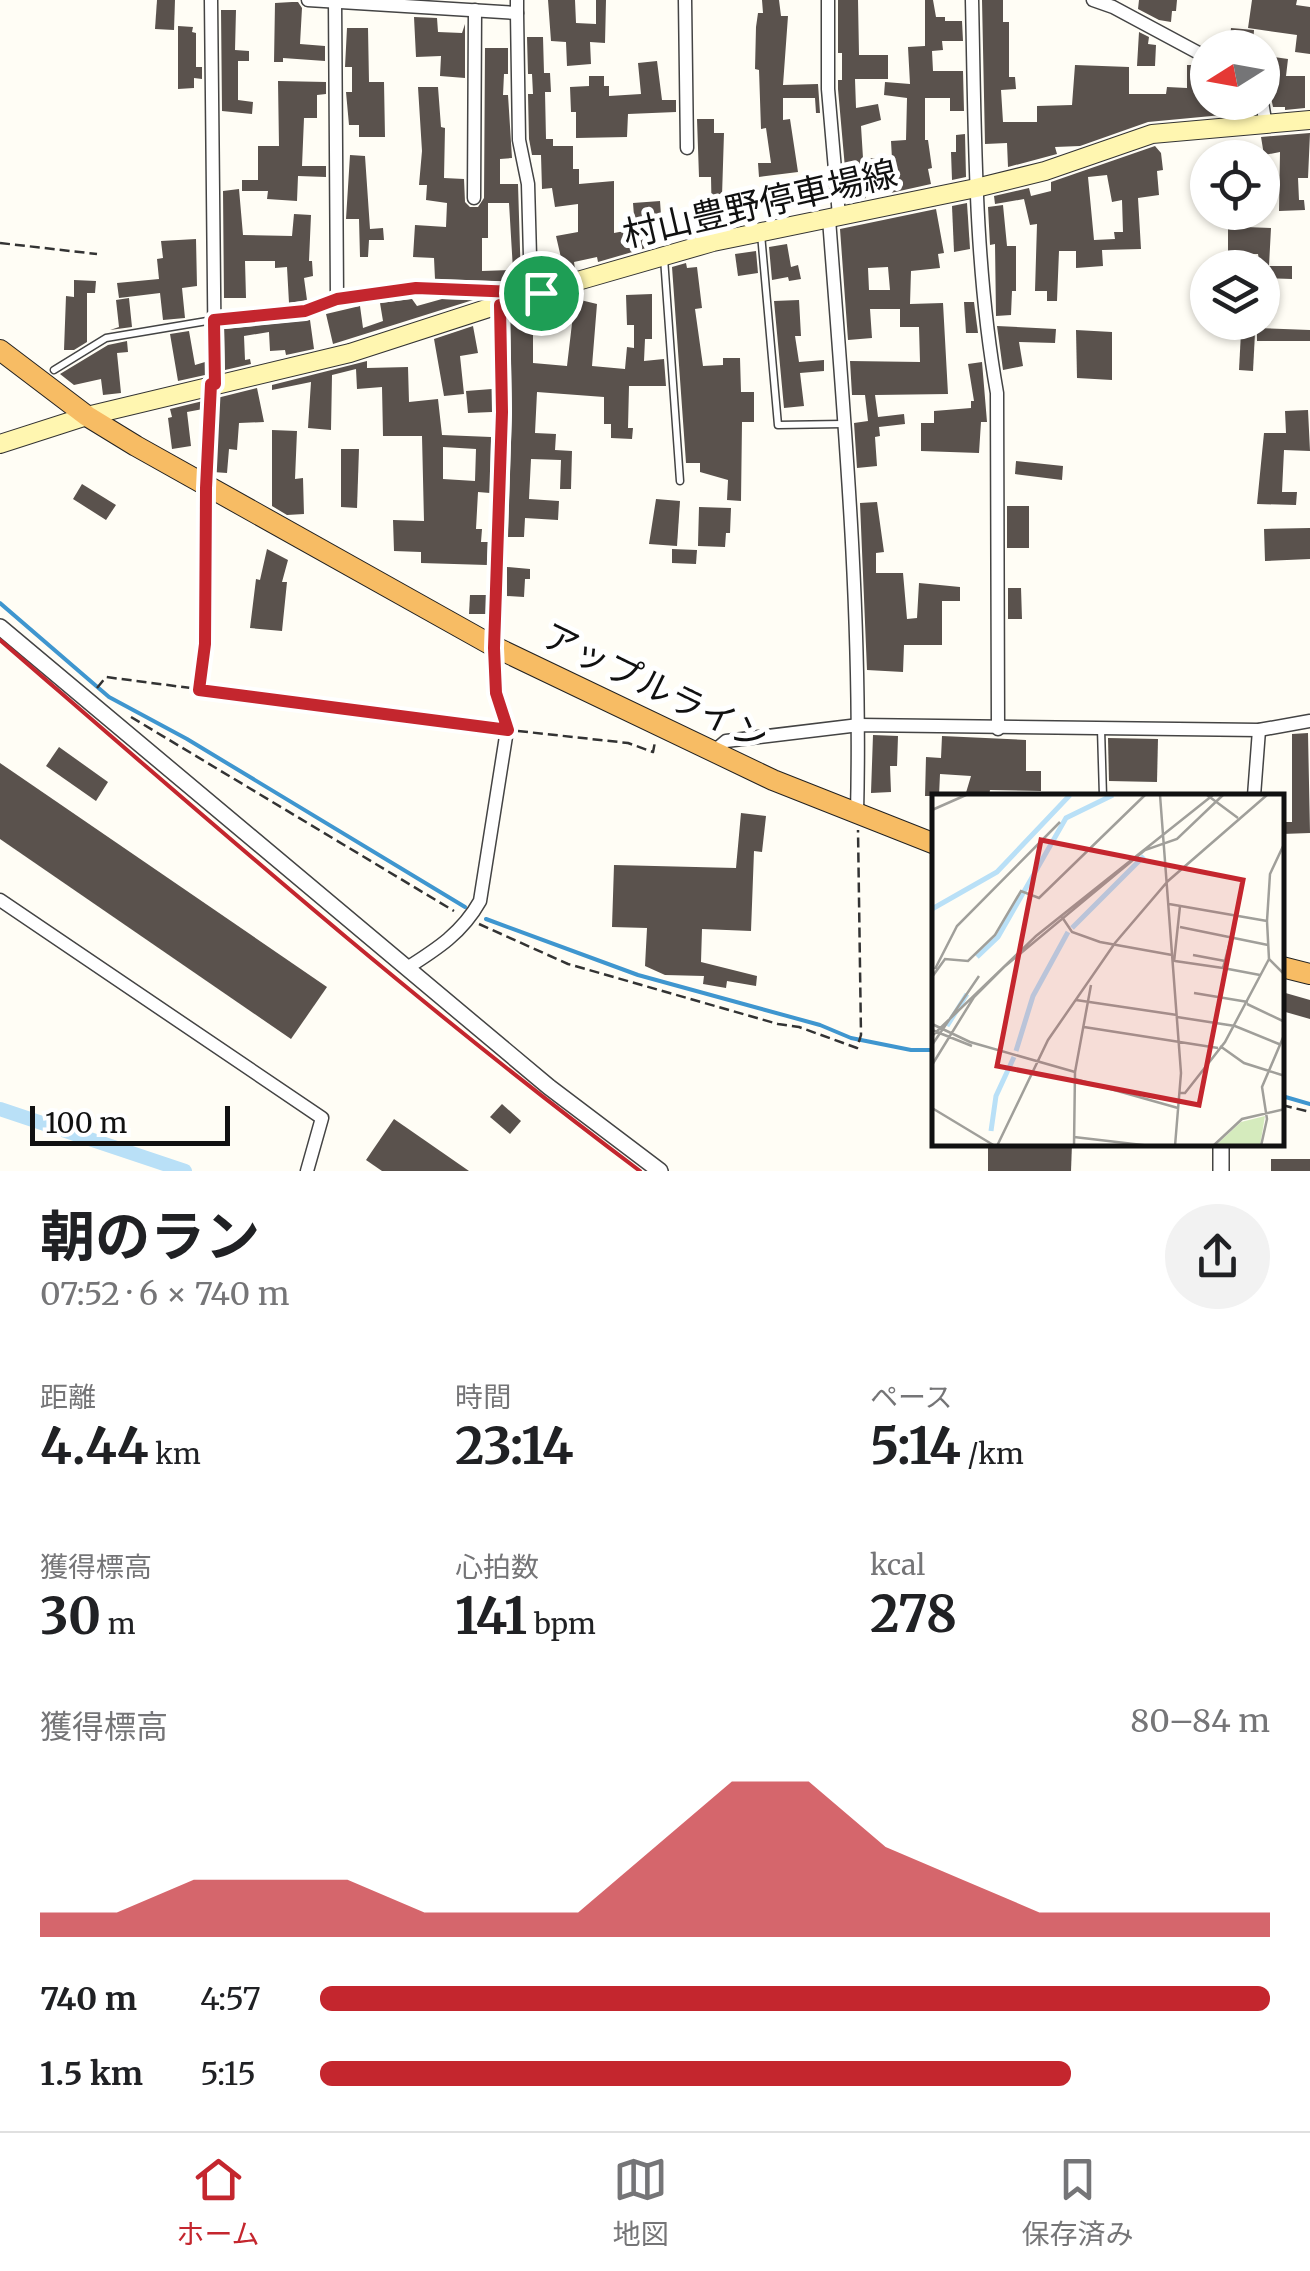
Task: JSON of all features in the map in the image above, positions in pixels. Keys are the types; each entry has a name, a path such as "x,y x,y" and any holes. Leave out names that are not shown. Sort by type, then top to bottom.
{"highway":[{"name":"アップルライン","path":"0,350 87,416 206,488 494,648 713,752 932,843"},
{"path":"1285,967 1310,974"}],"main road":[{"name":"村山豊野停車場線","path":"0,444 87,416 350,353 536,292 713,242 976,188 1045,170 1152,134 1310,120"}],"street":[{"path":"211,0 213,384"},
{"path":"214,320 305,311 337,299 416,288 536,292 528,184 519,140 517,6 475,10 308,0"},
{"path":"685,0 687,148"},
{"path":"828,0 828,89 860,725 857,813"},
{"path":"972,0 976,188 988,344 997,393 998,728"},
{"path":"1093,0 1190,48"},
{"path":"335,1 337,299"},
{"path":"474,198 475,10"},
{"path":"1265,120 1266,126"},
{"path":"406,968 450,940 480,901 508,730 496,693 494,648 502,412 500,305"},
{"path":"0,627 549,1087 660,1171"},
{"path":"713,752 726,741 860,725 1259,730 1307,719"},
{"path":"1254,794 1259,730"},
{"path":"0,900 322,1118 307,1171"}],"lane":[{"path":"761,232 778,425 844,424"},
{"path":"664,257 680,481"},
{"path":"54,370 106,338 214,320"},
{"path":"206,488 213,384"},
{"path":"1101,730 1103,794"}],"path":[{"path":"0,243 97,254"},
{"path":"199,690 205,644 206,488"},
{"path":"93,694 106,677 628,743 653,752 658,726"},
{"path":"118,712 469,920 568,964 858,1046 857,813"},
{"path":"1285,1106 1310,1112"}],"building":[{"path":"157,0 175,0 174,30 155,29"},
{"path":"548,0 575,0 576,23 596,24 596,0 606,0 605,43 590,42 591,64 567,66 566,42 551,41"},
{"path":"762,0 779,0 781,16 788,16 783,85 818,84 820,113 816,113 815,98 783,98 783,120 790,119 798,172 759,177 758,163 771,163 766,128 761,129 759,70 755,69 756,27 758,13 763,13"},
{"path":"838,0 858,0 859,55 888,55 888,79 855,79 856,108 878,104 881,120 861,126 863,158 892,159 891,141 906,140 907,98 884,95 885,82 910,84 908,47 925,46 925,0 933,0 936,17 962,21 963,41 942,41 943,50 932,51 933,71 963,71 964,111 950,111 950,98 925,98 931,184 886,194 866,193 866,198 848,202 838,89 842,53 838,53"},
{"path":"982,0 1003,0 1003,22 1009,22 1009,77 1015,77 1016,89 1001,90 1003,122 1037,122 1037,106 1072,105 1075,65 1129,67 1129,94 1166,94 1167,87 1187,88 1190,65 1190,118 1148,122 1080,146 1055,147 1057,154 1008,167 1007,143 985,144"},
{"path":"1139,0 1177,0 1171,22 1138,9"},
{"path":"1252,0 1297,0 1296,5 1310,7 1310,54 1295,52 1297,35 1248,28"},
{"path":"298,2 302,8 300,44 325,46 325,61 283,58 283,62 274,62 275,3"},
{"path":"221,10 236,10 235,50 249,51 249,61 238,61 238,100 253,102 252,114 222,111"},
{"path":"414,17 437,18 438,32 462,33 465,24 465,78 440,76 441,56 416,57"},
{"path":"178,26 193,27 192,32 196,33 196,67 202,67 202,79 194,78 194,88 178,89"},
{"path":"347,28 368,28 369,82 384,82 385,137 359,137 359,125 349,125 346,92 352,92 352,67 345,67"},
{"path":"1139,32 1149,37 1148,44 1156,45 1155,66 1137,66"},
{"path":"527,37 543,37 544,73 550,73 551,92 545,92 546,139 553,139 553,146 573,146 573,169 579,169 579,184 614,181 614,233 635,229 633,203 660,201 661,215 656,215 658,242 653,246 598,262 597,257 574,262 575,269 541,279 540,266 562,262 556,236 578,232 578,204 555,207 552,188 542,189 541,155 532,155 529,139 528,94 533,94"},
{"path":"485,48 508,48 503,95 508,95 512,158 500,159 500,184 518,184 521,282 435,279 434,258 413,257 415,225 446,227 447,203 426,200 427,185 419,185 422,151 418,87 438,87 441,127 445,128 444,178 464,179 465,202 470,207 478,207 484,198","holes":["488,203 509,203 513,270 482,271 482,238 488,238"]},
{"path":"1280,58 1288,59 1286,76 1305,76 1305,108 1280,107"},
{"path":"657,61 662,100 676,100 676,112 628,114 627,137 576,138 576,112 571,112 570,87 589,86 589,76 604,76 609,96 641,94 638,63"},
{"path":"278,81 326,82 326,94 317,95 317,118 304,118 302,166 326,166 326,177 298,176 297,201 267,199 268,191 242,191 242,180 258,180 258,146 279,146"},
{"path":"697,119 714,119 714,133 724,133 722,196 733,195 733,225 712,226 711,177 699,177"},
{"path":"1310,133 1308,178 1298,178 1299,200 1304,200 1305,210 1280,211 1280,140 1261,137"},
{"path":"965,134 966,177 952,180 951,152 956,152 956,135"},
{"path":"1155,146 1161,153 1163,170 1157,171 1159,195 1138,198 1141,249 1102,250 1103,266 1076,268 1076,251 1059,251 1057,301 1047,301 1047,291 1035,291 1037,224 1030,225 1024,199 995,204 994,196 1029,188 1031,196 1051,191 1051,182","holes":["1107,175 1112,202 1122,200 1123,232 1114,232 1115,239 1094,240 1088,177"]},
{"path":"350,155 365,156 370,229 383,228 384,240 369,240 368,257 360,257 359,219 346,219"},
{"path":"239,189 243,235 292,236 294,214 311,215 309,261 313,276 304,278 307,300 289,303 287,267 275,268 275,261 245,261 246,298 224,298 223,191"},
{"path":"967,203 970,249 954,252 952,206"},
{"path":"1003,205 1007,246 1016,246 1016,291 1012,291 1011,315 996,316 995,244 990,245 988,207"},
{"path":"936,209 944,253 938,254 940,268 911,271 910,304 943,303 948,394 875,395 878,417 904,414 905,424 879,427 880,436 875,437 877,466 857,468 854,423 868,421 865,395 852,395 850,361 920,362 919,327 900,327 900,309 870,309 872,338 848,340 840,229","holes":["888,267 890,290 869,290 868,268"]},
{"path":"1228,230 1271,230 1270,250 1228,250"},
{"path":"196,239 197,286 182,288 185,318 163,320 160,293 119,298 117,283 159,279 157,259 163,258 161,241"},
{"path":"787,244 791,267 798,265 801,279 772,280 769,247"},
{"path":"756,251 758,273 738,276 735,254"},
{"path":"686,263 687,268 697,267 702,308 695,309 703,366 723,365 723,358 740,358 741,392 754,392 754,422 742,422 741,501 727,500 728,480 700,472 700,463 686,463 672,267"},
{"path":"1280,266 1292,266 1292,279 1280,279"},
{"path":"74,280 96,281 95,293 87,293 87,342 74,350 64,350 66,296 74,297"},
{"path":"652,294 652,339 645,339 644,361 664,359 666,386 629,386 628,428 633,428 632,439 611,438 611,424 604,424 604,397 537,392 535,433 556,434 555,450 572,451 571,489 560,489 561,460 531,459 529,499 559,501 558,520 525,518 524,537 508,537 510,315 533,313 533,363 567,366 573,315 547,319 545,304 568,297 597,304 592,366 625,369 627,347 634,348 634,325 627,325 626,295"},
{"path":"129,298 132,327 110,330 119,327 116,300"},
{"path":"412,299 417,306 442,299 473,300 333,344 326,314 360,306 363,328 383,321 380,303"},
{"path":"799,300 801,336 795,336 799,362 824,360 824,371 800,373 804,406 784,408 774,301"},
{"path":"964,302 974,302 978,333 966,333"},
{"path":"310,320 314,349 286,355 285,350 270,351 269,332 244,336 245,360 250,359 251,364 225,370 224,329"},
{"path":"473,326 478,353 460,356 464,394 444,396 434,339"},
{"path":"997,326 1056,329 1055,343 1019,342 1023,366 1003,370"},
{"path":"1280,329 1310,330 1310,341 1257,341 1280,340"},
{"path":"1076,330 1112,332 1112,380 1077,378"},
{"path":"189,331 195,365 205,362 205,375 178,381 170,334"},
{"path":"1241,340 1255,340 1253,371 1239,370"},
{"path":"127,341 128,352 117,353 121,393 103,395 101,379 74,385 60,374 108,345"},
{"path":"367,361 367,368 408,367 409,402 438,399 442,435 491,437 490,493 478,492 476,529 482,529 481,542 488,542 487,565 421,563 421,552 394,551 393,520 424,521 422,436 383,436 382,387 357,389 356,369 332,375 331,430 308,428 311,382 272,390 272,385","holes":["443,447 476,449 475,481 443,479"]},
{"path":"982,362 987,422 981,422 979,453 921,451 921,423 934,423 934,411 971,408 974,401 968,364"},
{"path":"257,388 264,422 239,423 237,450 229,449 227,473 213,472 217,398"},
{"path":"492,389 492,412 468,413 466,391"},
{"path":"203,401 203,409 187,412 191,446 172,449 170,409"},
{"path":"1308,410 1310,451 1284,450 1282,492 1297,492 1296,505 1257,504 1264,433 1286,433 1285,411"},
{"path":"272,430 297,431 295,479 303,478 304,514 287,515 272,506"},
{"path":"341,449 359,449 357,508 341,507"},
{"path":"1016,461 1063,466 1062,480 1015,474"},
{"path":"82,484 116,505 106,520 73,499"},
{"path":"656,499 680,501 677,546 649,544"},
{"path":"877,502 884,552 876,553 876,573 903,573 907,619 917,618 919,583 960,587 960,601 942,601 942,645 904,645 903,672 867,670 860,503"},
{"path":"1007,506 1029,506 1029,548 1007,548"},
{"path":"699,507 731,508 725,547 698,546"},
{"path":"1310,528 1310,559 1265,561 1264,529"},
{"path":"267,549 288,560 282,582 287,582 282,631 250,628 256,579 260,580"},
{"path":"672,549 697,550 696,564 672,563"},
{"path":"507,567 530,569 524,597 507,596"},
{"path":"1008,588 1021,588 1022,619 1008,619"},
{"path":"470,595 487,595 486,614 469,614"},
{"path":"1308,733 1310,833 1285,834 1285,822 1292,822 1292,734"},
{"path":"873,735 898,736 897,766 890,766 891,792 871,793"},
{"path":"942,736 1026,740 1026,771 1041,771 1041,791 990,790 989,794 966,794 971,776 940,774 939,794 925,796 926,757 941,758"},
{"path":"1108,738 1158,739 1157,782 1109,781"},
{"path":"59,747 108,782 96,801 46,766"},
{"path":"0,763 327,987 291,1039 0,839"},
{"path":"741,813 766,816 762,852 754,851 751,931 702,929 701,962 757,976 756,986 727,981 726,988 703,984 704,976 665,975 645,966 647,928 612,927 614,865 736,868"},
{"path":"1285,993 1310,1000 1310,1019 1285,1012"},
{"path":"502,1104 521,1121 510,1134 490,1117"},
{"path":"394,1119 469,1171 382,1171 366,1160"},
{"path":"988,1146 1072,1146 1071,1171 988,1171"},
{"path":"1271,1159 1310,1159 1310,1171 1271,1171"}],"waterway":[{"path":"0,603 109,697 187,739 465,907"},
{"path":"486,919 638,975 820,1025 851,1038 911,1050 932,1050"},
{"path":"1285,1097 1310,1104"},
{"path":"0,1109 185,1171"}],"railway":[{"path":"0,640 395,978 640,1171"}],"route":[{"path":"416,288 541,293 500,305 502,412 494,648 496,693 508,730 199,690 205,644 206,488 211,384 215,384 214,320 305,311 337,299 416,288"}]}
